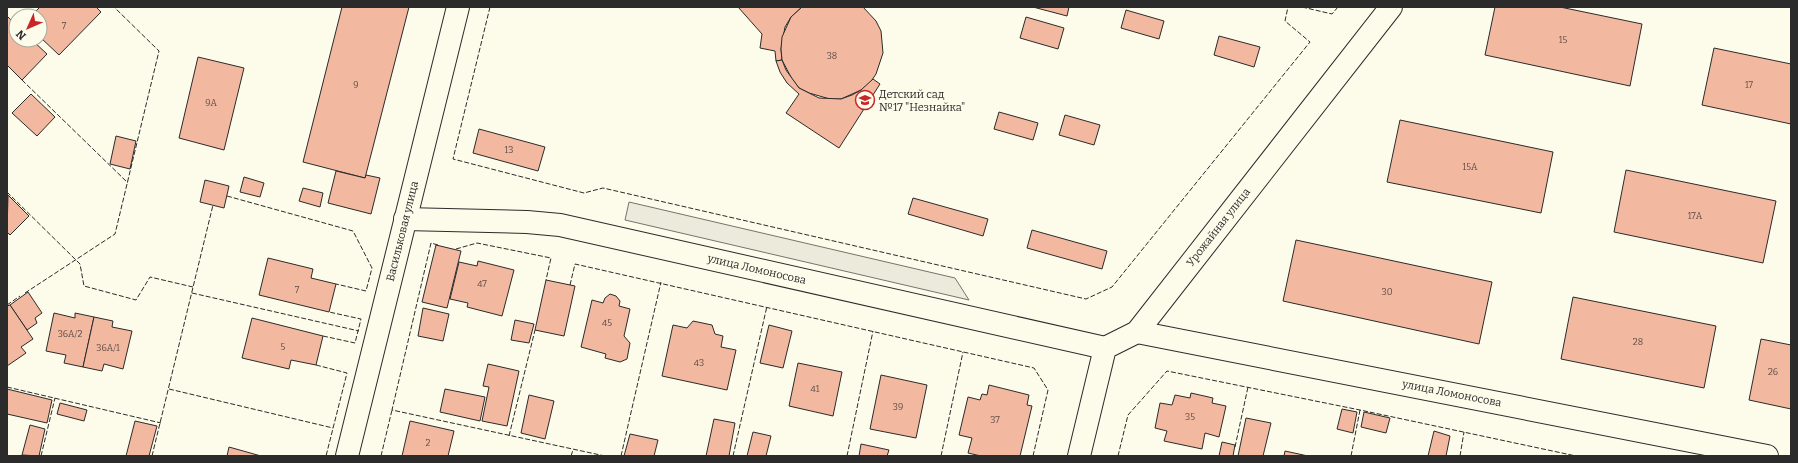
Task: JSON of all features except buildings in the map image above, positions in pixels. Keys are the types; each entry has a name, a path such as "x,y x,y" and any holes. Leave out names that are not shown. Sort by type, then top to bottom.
{"street":[{"name":"Васильковая улица","path":"347,456 458,7"},
{"name":"Урожайная улица","path":"1105,348 1137,332 1391,7"},
{"name":"улица Ломоносова","path":"405,219 527,222 560,225 1105,348"},
{"name":"улица Ломоносова","path":"1137,332 1767,456"},
{"path":"1079,456 1105,348"}],"shaded area":[{"path":"629,202 955,278 969,300 625,220"}],"fence":[{"path":"25,293 115,234 159,51 114,7"},
{"path":"490,7 453,159 584,193 603,188 1086,299 1112,287 1310,42 1285,21 1288,7"},
{"path":"1302,7 1332,14 1338,7"},
{"path":"22,80 128,183"},
{"path":"7,192 80,264 84,286 136,300 150,277 193,287"},
{"path":"227,196 353,231 372,268 366,291 336,284"},
{"path":"152,456 213,205"},
{"path":"438,245 431,243 392,410 605,456"},
{"path":"456,249 477,243 551,258 546,280"},
{"path":"570,285 575,264 1034,368 1048,390 1033,456"},
{"path":"621,456 661,282"},
{"path":"192,293 359,331"},
{"path":"7,305 20,296"},
{"path":"733,456 767,306"},
{"path":"323,336 355,343 361,319 329,312"},
{"path":"509,436 535,330"},
{"path":"847,456 873,331"},
{"path":"941,456 963,352"},
{"path":"316,365 347,373 326,456"},
{"path":"1118,456 1128,415 1167,371 1576,456"},
{"path":"7,387 161,423"},
{"path":"1235,447 1248,387"},
{"path":"169,389 333,428"},
{"path":"41,456 55,398"},
{"path":"381,456 392,410"},
{"path":"1351,456 1360,410"},
{"path":"1460,456 1464,432"},
{"path":"571,456 573,450"}],"place":[{"name":"Детский сад №17 \"Незнайка\"","path":"865,100"}]}
